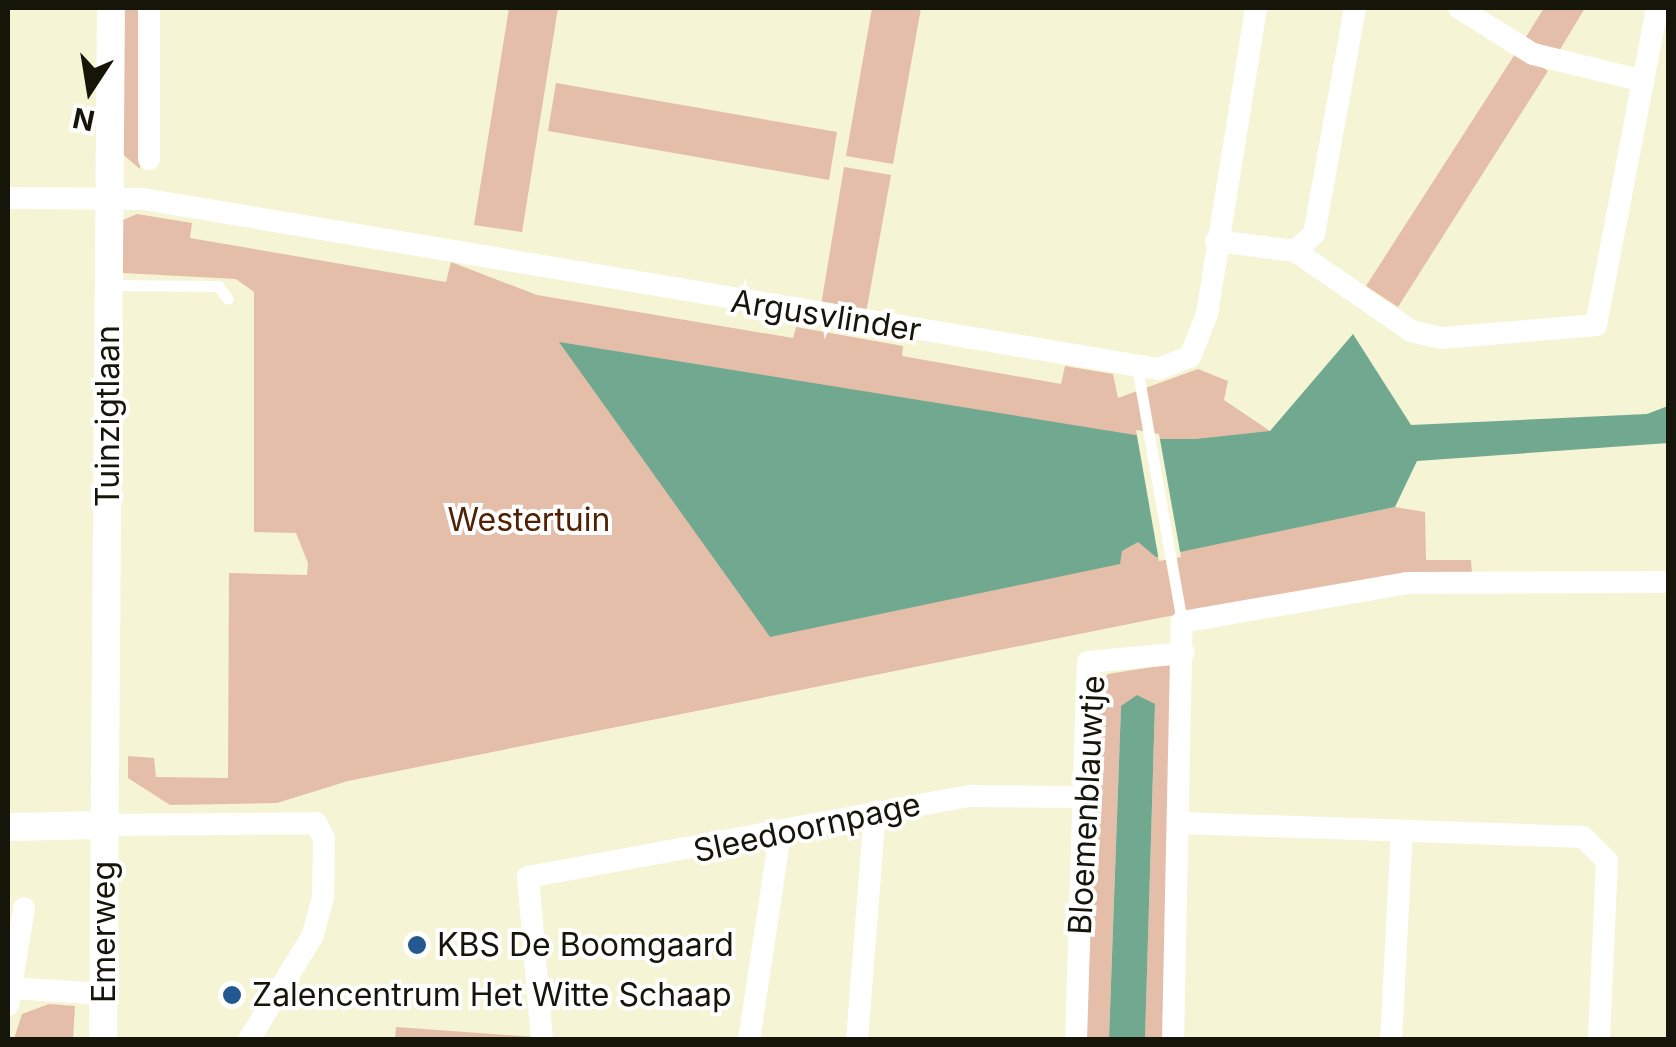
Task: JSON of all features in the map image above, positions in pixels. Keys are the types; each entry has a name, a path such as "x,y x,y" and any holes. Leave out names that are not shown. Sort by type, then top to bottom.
{"street":[{"name":"Tuinzigtlaan","path":"104,824 112,610 111,8"},
{"path":"148,8 149,159"},
{"name":"Argusvlinder","path":"8,198 109,198 1137,367 1173,366 1190,356 1207,314 1256,8"},
{"path":"1295,251 1314,234 1355,8"},
{"path":"1458,8 1532,54 1644,81"},
{"path":"1216,241 1295,251 1410,331 1442,338 1596,325 1656,8"},
{"path":"1173,1040 1181,823 1182,622 1408,583 1668,582"},
{"name":"Bloemenblauwtje","path":"1076,1040 1088,662 1184,653"},
{"name":"Sleedoornpage","path":"542,1040 528,877 780,834 971,796 1086,797"},
{"path":"857,1040 876,812"},
{"path":"8,827 316,823 324,839 324,877 314,935 250,1040"},
{"path":"1181,823 1583,837 1600,847 1607,861 1599,1040"},
{"name":"Emerweg","path":"103,1040 104,824"},
{"path":"1391,1040 1402,832"},
{"path":"749,1040 780,834"},
{"path":"24,908 10,997 104,994"}],"lane":[{"path":"109,285 218,286 228,299"},
{"path":"1137,367 1182,622"}],"green space":[{"path":"119,8 141,8 140,169 119,151"},
{"path":"509,8 558,8 522,232 474,225"},
{"path":"872,8 921,8 893,164 846,156"},
{"path":"1544,8 1585,8 1556,56 1524,40"},
{"path":"1517,51 1548,71 1398,307 1366,286"},
{"path":"556,83 837,132 829,180 548,131"},
{"path":"844,167 891,175 866,313 821,305"},
{"name":"Westertuin","path":"137,214 192,223 190,238 446,282 451,262 537,295 793,338 796,327 903,346 902,356 1061,384 1065,366 1113,374 1118,398 1198,369 1228,381 1224,400 1270,431 1288,529 1395,507 1425,512 1426,560 1471,560 1472,574 1392,576 1159,618 348,781 277,803 170,805 128,778 128,756 154,758 156,777 228,778 229,573 307,575 308,563 296,533 254,532 254,292 236,279 123,273 123,220"},
{"path":"1171,664 1164,1039 1145,1039 1155,704 1121,706 1109,1039 1083,1040 1096,691 1108,674"},
{"path":"49,1004 75,1006 73,1039 14,1039 22,1014"},
{"path":"396,1027 535,1037 535,1040 395,1040"}],"shaded area":[{"path":"1353,334 1411,425 1647,414 1668,406 1668,443 1417,461 1395,507 1156,557 1138,542 1122,551 1120,564 770,637 559,342 1160,439 1196,439 1270,431"},
{"path":"1137,695 1155,704 1145,1039 1109,1039 1121,706"}],"pier":[{"path":"1136,430 1159,434 1181,557 1159,561"}],"place":[{"name":"KBS De Boomgaard","path":"417,945"},
{"name":"Zalencentrum Het Witte Schaap","path":"232,995"}]}
